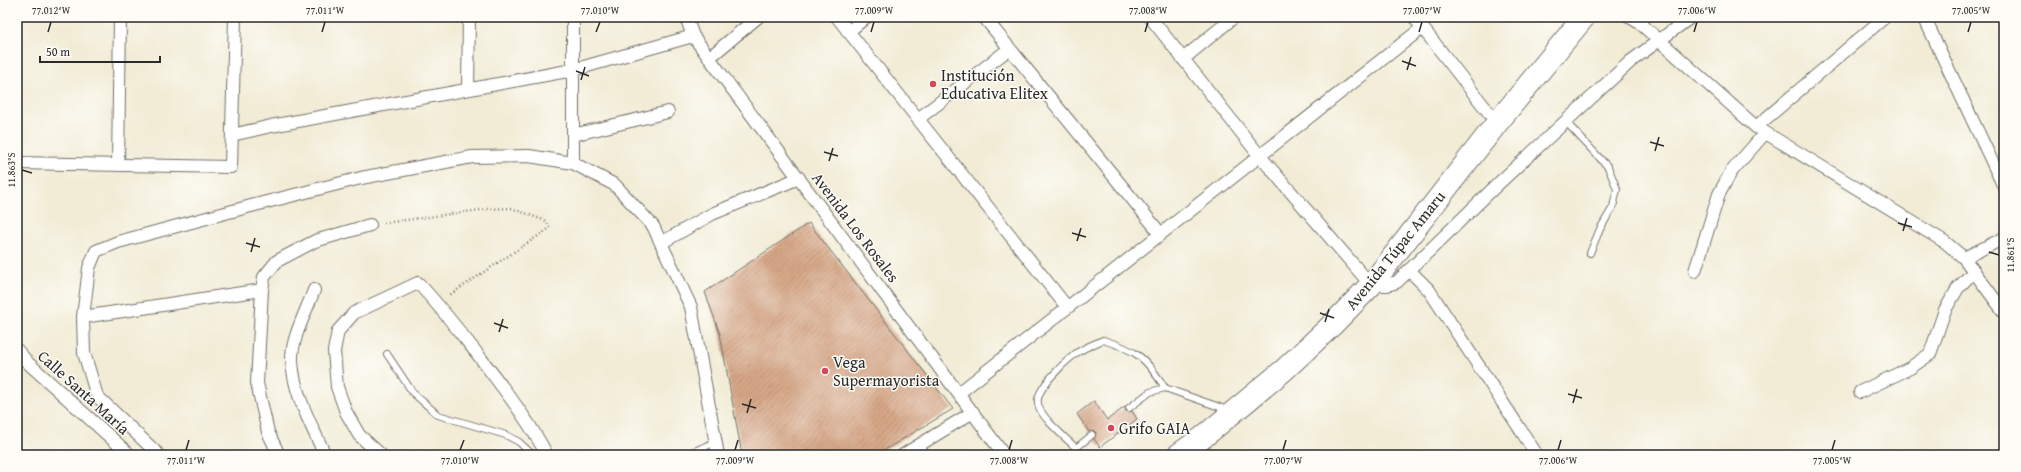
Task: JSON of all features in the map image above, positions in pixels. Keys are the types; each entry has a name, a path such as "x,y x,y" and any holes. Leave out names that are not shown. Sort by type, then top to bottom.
{"highway":[{"name":"Avenida Túpac Amaru","path":"1178,455 1202,438 1294,360 1371,285 1497,123 1584,17"}],"street":[{"path":"118,165 120,17"},
{"path":"17,163 231,167 235,17"},
{"path":"468,17 468,89"},
{"path":"573,17 573,163"},
{"name":"Avenida Los Rosales","path":"686,17 693,36 1004,455"},
{"path":"710,57 758,17"},
{"path":"837,17 1067,307"},
{"path":"848,32 866,17"},
{"path":"984,17 1160,233"},
{"path":"1150,17 1259,155 1371,285 1387,285 1397,282 1499,182 1566,122 1626,65 1657,40 1691,17"},
{"path":"1183,58 1234,17"},
{"path":"1414,17 1497,123"},
{"path":"1630,17 1642,20 1657,40 1761,130 1945,242 1964,258 2004,312"},
{"path":"1695,272 1719,194 1731,172 1761,130 1885,17"},
{"path":"1924,17 2004,187"},
{"path":"959,393 1160,233 1422,28"},
{"path":"232,135 271,126 573,70 693,36"},
{"path":"918,119 1010,48"},
{"path":"573,135 668,112"},
{"path":"159,455 97,396 84,353 83,317 89,268 96,251 118,242 361,178 472,157 529,156 573,163 615,184 653,226 691,306 718,455"},
{"path":"661,243 712,214 799,178"},
{"path":"279,455 268,432 257,383 264,278 277,261 315,241 370,225"},
{"path":"1964,258 2004,238"},
{"path":"1409,270 1429,290 1537,455"},
{"path":"1860,392 1910,368 1930,354 1944,310 1958,288 1974,272"},
{"path":"381,455 359,436 346,412 337,387 334,351 338,331 354,313 418,283 437,303 509,396 534,431 547,455"},
{"path":"83,317 262,290"},
{"path":"314,290 296,337 292,359 297,388 325,455"},
{"name":"Calle Santa María","path":"17,350 28,363 130,455"},
{"path":"903,455 973,412"}],"lane":[{"path":"1566,122 1608,167 1617,189 1613,207 1600,228 1590,253"},
{"path":"1076,455 1076,448 1042,414 1038,403 1049,379 1076,353 1103,340 1124,346 1149,363 1165,388"},
{"path":"387,354 413,393 438,415 506,435 519,442 533,455"},
{"path":"1129,408 1150,392 1165,388 1233,412"},
{"path":"1076,448 1092,435"},
{"path":"685,455 716,442"}],"path":[{"path":"370,225 488,209 511,208 546,221 550,228 437,303"}],"building":[{"name":"Vega Supermayorista","path":"809,223 953,409 876,455 742,455 720,334 705,292"},
{"name":"Grifo GAIA","path":"1094,401 1107,420 1125,407 1126,411 1132,411 1137,419 1100,447 1094,439 1096,432 1089,432 1077,414"}],"place":[{"name":"Institución Educativa Elitex","path":"933,84"},
{"name":"Vega Supermayorista","path":"825,371"},
{"name":"Grifo GAIA","path":"1111,428"}]}
